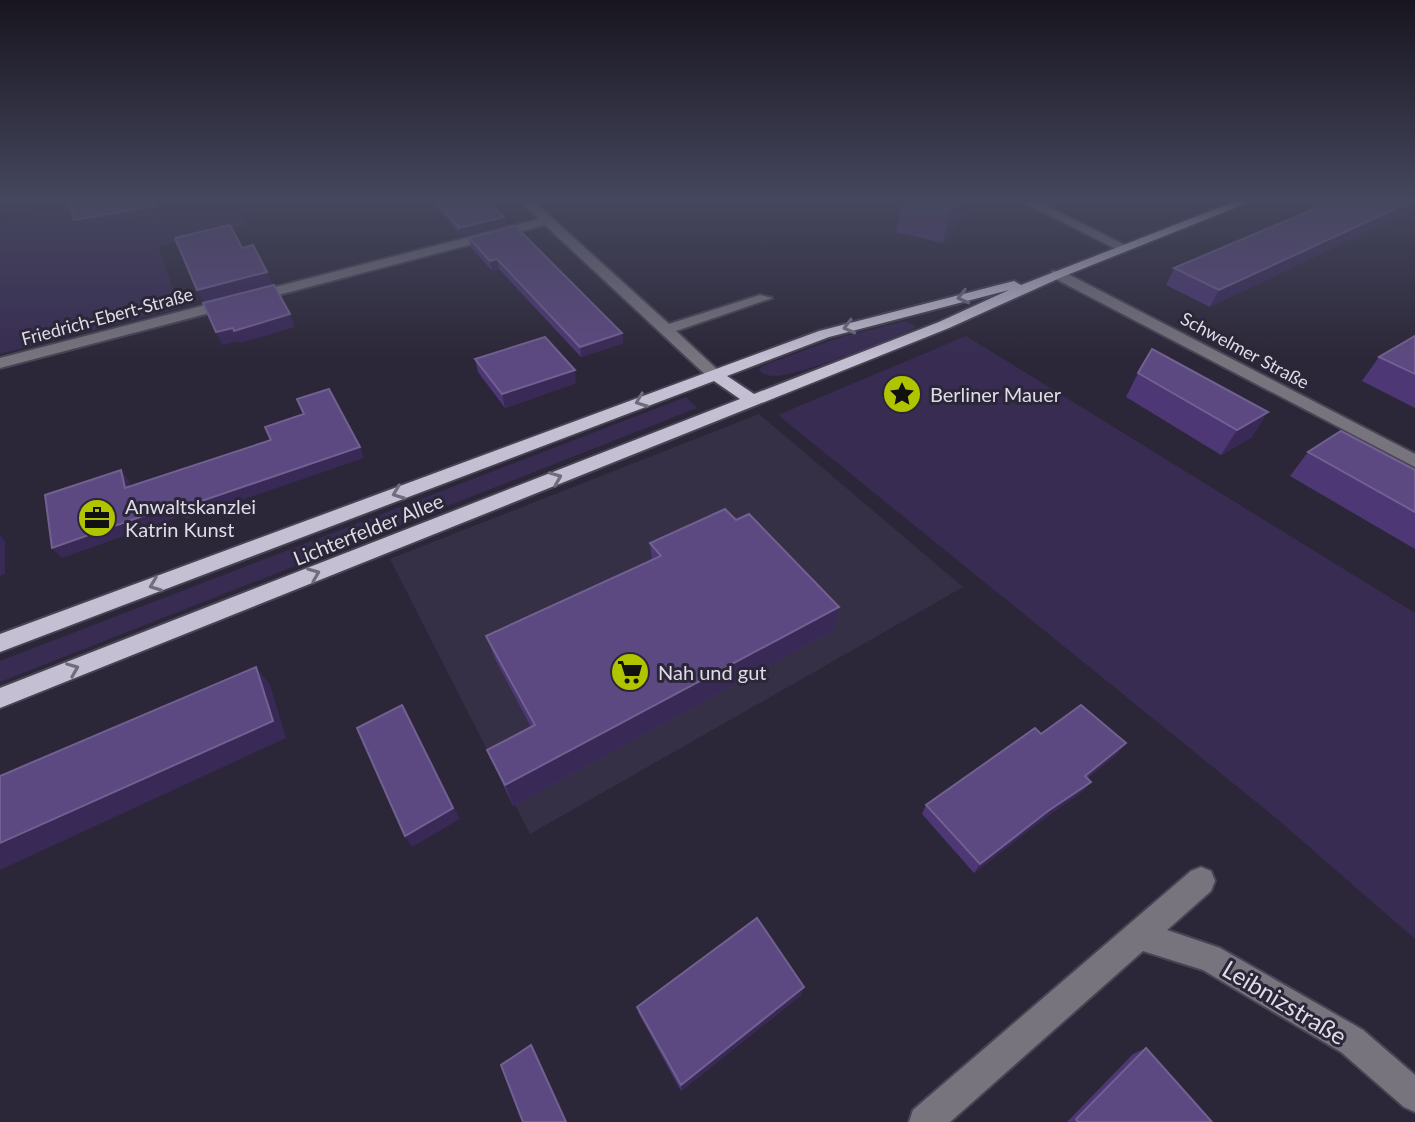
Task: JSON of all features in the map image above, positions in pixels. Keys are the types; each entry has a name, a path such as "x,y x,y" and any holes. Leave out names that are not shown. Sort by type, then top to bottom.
{"main road":[{"path":"1057,274 1111,253"},
{"name":"Lichterfelder Allee","path":"0,643 824,334 1057,274"},
{"name":"Lichterfelder Allee","path":"0,698 951,322 1057,274"},
{"path":"714,374 753,401"}],"street":[{"name":"Friedrich-Ebert-Straße","path":"0,363 422,253"},
{"path":"582,253 714,374"},
{"name":"Schwelmer Straße","path":"1057,274 1415,461"},
{"path":"666,330 765,298"},
{"path":"925,1122 1201,881"},
{"name":"Leibnizstraße","path":"1139,935 1210,958 1352,1041 1415,1096"}],"shaded area":[{"path":"0,253 160,253 180,308 0,354"},
{"path":"906,321 917,327 825,363 776,376 759,370 762,366 841,337"},
{"path":"966,336 1415,613 1415,939 1276,818 778,415"},
{"path":"686,397 697,408 0,682 0,661"},
{"path":"759,414 963,587 530,834 390,559"}],"building":[{"path":"181,253 257,253 267,272 197,290"},
{"path":"483,253 542,253 622,333 580,347 497,259 490,261"},
{"path":"1209,253 1298,253 1219,290 1174,268"},
{"path":"274,285 290,314 234,331 233,328 216,332 203,303"},
{"path":"1415,336 1415,374 1379,357"},
{"path":"545,337 575,370 502,394 475,359"},
{"path":"1152,349 1268,412 1237,430 1138,373"},
{"path":"329,389 360,447 178,509 177,504 52,548 45,495 121,470 125,488 271,440 265,427 304,414 297,399"},
{"path":"1341,431 1415,470 1415,512 1308,452"},
{"name":"Nah und gut","path":"725,509 736,520 749,514 839,607 505,785 487,750 535,725 486,636 661,556 650,543"},
{"path":"256,667 273,721 0,843 0,776"},
{"path":"402,705 453,808 405,836 357,728"},
{"path":"1081,705 1126,743 1085,776 1091,782 980,864 926,805 1035,728 1041,734"},
{"path":"757,918 804,987 681,1085 637,1007"},
{"path":"531,1045 566,1122 523,1122 501,1065"},
{"path":"1146,1048 1212,1122 1078,1122 1076,1119"}],"place":[{"name":"Berliner Mauer","path":"902,394"},
{"name":"Anwaltskanzlei Katrin Kunst","path":"97,518"},
{"name":"Nah und gut","path":"630,672"}]}
